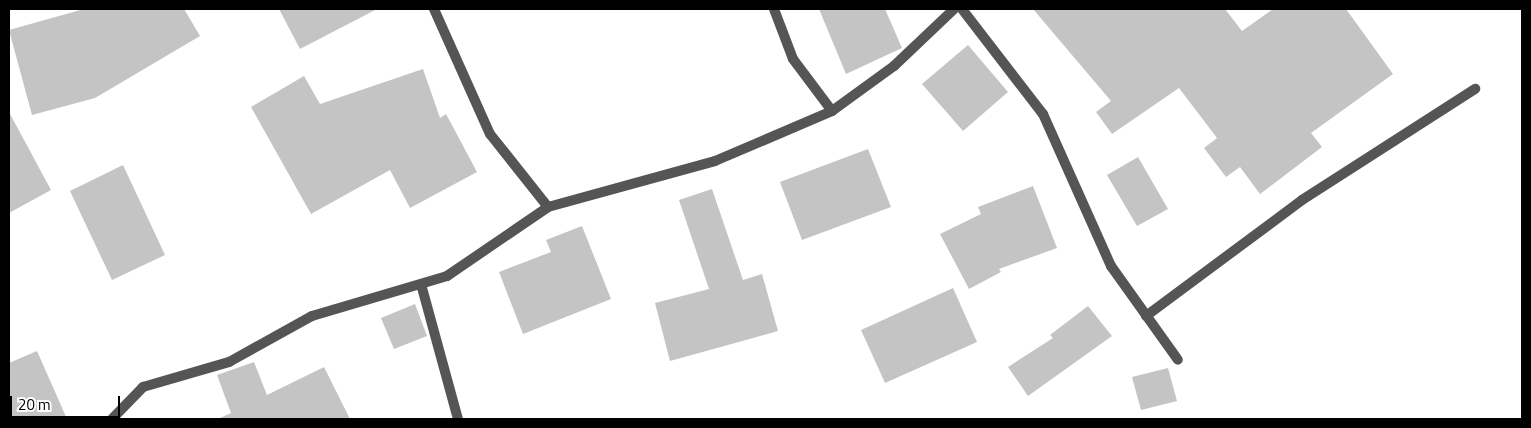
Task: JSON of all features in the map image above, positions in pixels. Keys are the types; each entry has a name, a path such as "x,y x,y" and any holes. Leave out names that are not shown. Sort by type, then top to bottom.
{"street":[{"path":"434,9 490,134 548,207"},
{"path":"774,9 793,59 832,111"},
{"path":"112,419 143,387 229,362 312,316 448,276 548,207 715,161 832,111 894,66 954,9"},
{"path":"962,9 1043,114 1111,266 1178,360"},
{"path":"1146,316 1302,200 1475,90"},
{"path":"421,284 458,419"}],"building":[{"path":"84,9 184,9 200,36 95,98 32,115 9,30"},
{"path":"279,9 377,9 300,49"},
{"path":"819,9 885,9 902,48 846,74"},
{"path":"1033,9 1225,9 1242,31 1273,9 1346,9 1393,74 1311,133 1322,147 1260,194 1240,167 1226,177 1204,148 1217,138 1179,88 1112,134 1096,112 1111,101"},
{"path":"968,45 1008,92 963,131 922,84"},
{"path":"423,69 440,118 446,114 477,172 410,208 390,170 311,214 251,107 304,76 320,104"},
{"path":"9,112 51,190 9,213"},
{"path":"868,149 891,207 802,240 780,182"},
{"path":"1138,157 1168,209 1137,226 1107,175"},
{"path":"123,165 165,255 112,280 70,191"},
{"path":"1033,186 1057,248 999,269 1001,272 969,289 940,234 981,214 978,207"},
{"path":"712,189 743,280 762,274 778,331 670,361 655,303 709,289 679,200"},
{"path":"582,226 611,299 523,334 499,272 551,252 546,240"},
{"path":"953,288 977,342 885,383 861,330"},
{"path":"415,304 427,336 394,349 381,318"},
{"path":"1088,306 1112,336 1028,396 1008,367 1053,338 1050,335"},
{"path":"37,351 67,419 9,419 9,363"},
{"path":"254,362 267,395 324,367 350,419 218,419 231,413 217,375"},
{"path":"1168,368 1177,401 1141,410 1132,377"}]}
